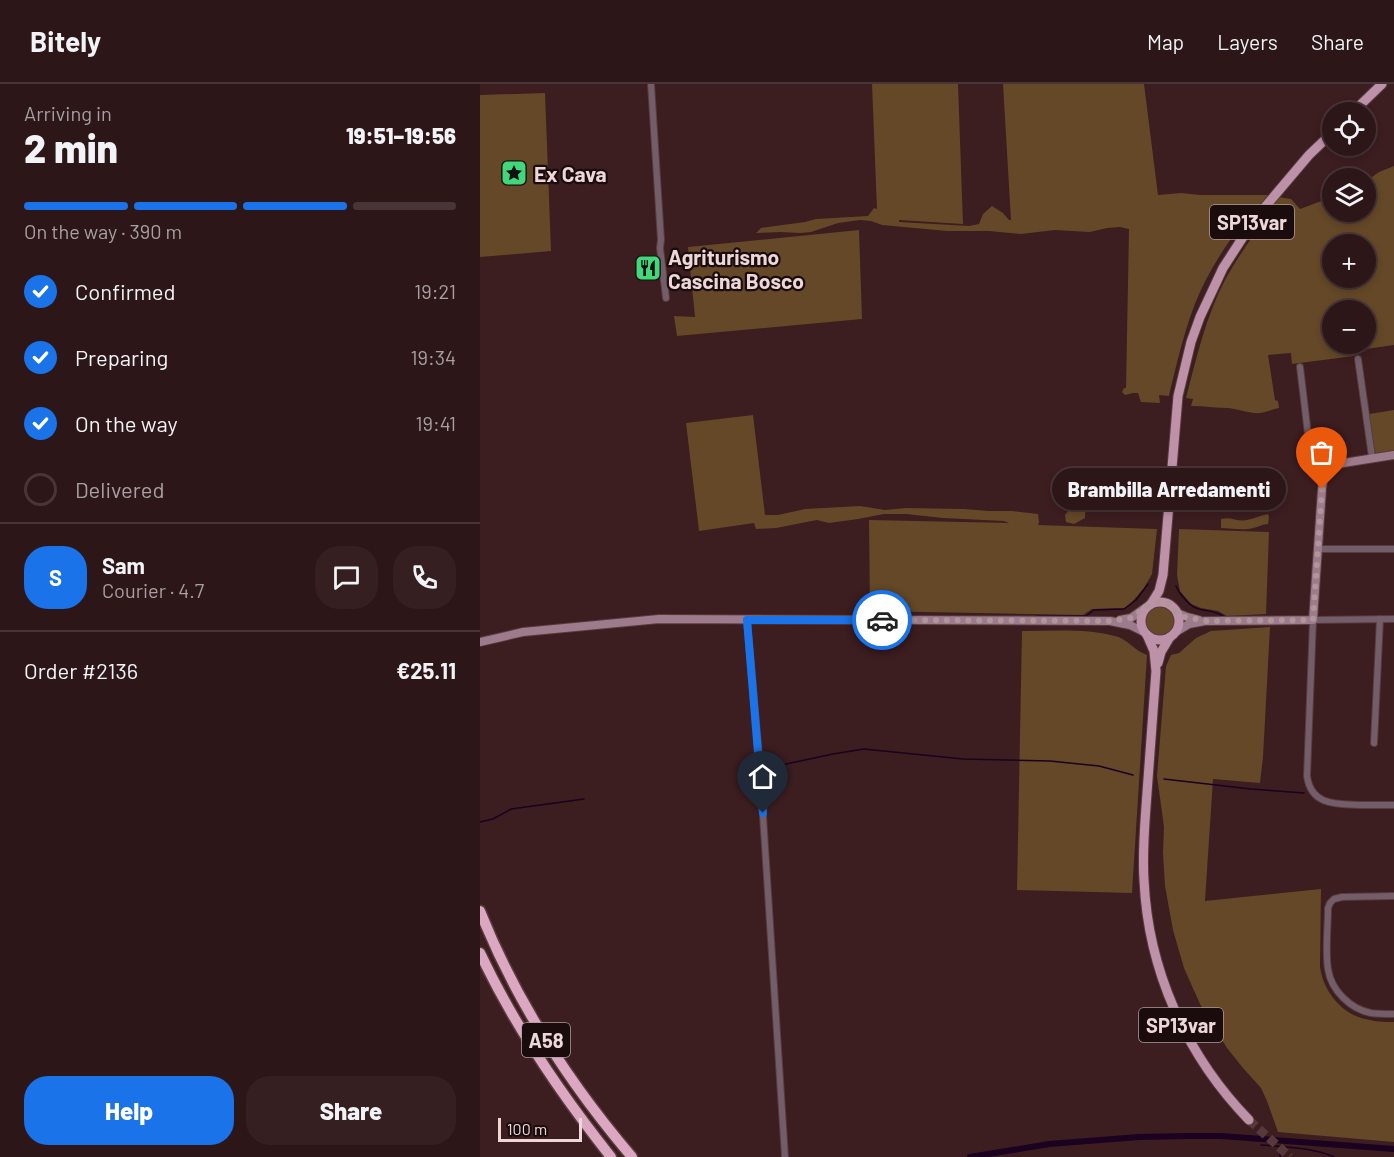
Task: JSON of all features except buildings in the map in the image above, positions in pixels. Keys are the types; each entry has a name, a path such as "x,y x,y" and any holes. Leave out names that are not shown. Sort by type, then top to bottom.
{"highway":[{"name":"A58","path":"480,911 510,976 546,1040 587,1101 632,1157"},
{"name":"A58","path":"480,953 507,1006 542,1064 576,1113 611,1157"}],"main road":[{"path":"1363,102 1382,84"},
{"name":"SP13var","path":"1249,1120 1212,1077 1190,1041 1166,990 1152,942 1146,907 1143,865 1156,671 1155,653 1141,625 1141,619 1159,590 1163,575 1178,396 1191,342 1200,317 1223,268 1254,220 1322,143"},
{"path":"1110,621 1131,625 1158,639 1189,624 1205,621 1313,620 1322,481 1325,474 1332,466 1344,462 1394,455"},
{"name":"SP13var","path":"1156,671 1161,652 1178,624 1175,610 1165,593 1163,575"},
{"path":"480,642 523,632 643,620 1110,621 1131,618 1148,606 1162,602 1189,618 1205,621"}],"street":[{"path":"651,84 660,248 666,298"},
{"path":"1358,359 1372,458"},
{"path":"1300,367 1312,468 1332,466"},
{"path":"1318,549 1394,549"},
{"path":"1374,742 1380,619"},
{"path":"1394,619 1313,620 1307,776 1311,789 1316,795 1334,804 1394,805"},
{"path":"747,620 760,769 785,1157"},
{"path":"1394,896 1342,897 1332,901 1328,908 1327,966 1336,988 1349,1003 1369,1012 1394,1014"}],"shaded area":[{"path":"872,84 958,84 963,224 899,220 899,222 969,226 979,224 983,214 992,206 1011,220 1003,84 1144,84 1158,195 1181,193 1266,195 1291,199 1300,209 1322,201 1322,222 1376,222 1376,174 1394,166 1394,345 1376,348 1376,300 1322,300 1322,354 1356,354 1354,356 1292,364 1291,353 1268,355 1275,400 1278,401 1279,408 1263,413 1191,406 1193,399 1186,398 1212,308 1230,271 1271,211 1255,205 1219,256 1202,288 1185,334 1169,396 1159,395 1160,403 1141,402 1138,393 1125,395 1122,392 1126,388 1129,229 1107,228 1090,232 1055,230 1021,234 947,231 882,225 860,220 838,223 811,232 756,233 761,228 816,219 868,216 874,208 877,209"},
{"name":"Ex Cava","path":"545,93 551,251 480,257 480,95"},
{"path":"859,230 862,319 677,336 674,316 695,317 688,247"},
{"path":"1394,410 1394,451 1377,454 1374,451 1369,414"},
{"path":"753,415 765,515 778,515 805,509 860,506 885,510 964,509 1038,514 1038,525 1157,529 1152,574 1144,588 1125,608 1092,609 1083,615 870,611 869,520 1009,523 884,514 829,523 817,520 776,528 756,529 754,523 699,531 686,423"},
{"path":"1076,481 1085,486 1085,518 1074,524 1066,522 1065,515 1069,510 1068,484"},
{"path":"1268,514 1268,524 1255,528 1221,528 1221,519 1244,520"},
{"path":"1179,529 1269,532 1266,614 1227,616 1218,611 1191,604 1180,591 1177,575"},
{"path":"1160,605 1171,610 1176,621 1171,632 1160,637 1149,632 1144,621 1149,610"},
{"path":"1270,627 1260,783 1213,779 1205,901 1321,889 1320,967 1330,994 1343,1008 1360,1018 1394,1022 1394,1142 1278,1132 1261,1088 1227,1048 1200,1004 1184,968 1173,930 1165,886 1164,827 1157,776 1166,666 1171,655 1179,653 1196,638 1211,631"},
{"path":"1069,630 1104,633 1119,637 1147,655 1132,893 1017,890 1022,631"}],"waterway":[{"path":"1036,616 1086,616 1094,610 1124,609 1136,600 1148,584"},
{"path":"1176,586 1189,604 1223,616"},
{"path":"772,767 864,749 963,759 1050,761 1099,766 1133,775"},
{"path":"1164,779 1304,793"},
{"path":"480,822 493,819 511,809 584,799"},
{"path":"970,1157 1049,1144 1139,1137 1188,1136 1221,1136 1394,1149"},
{"path":"1261,1145 1308,1149 1334,1157"},
{"path":"1280,1148 1280,1157"}],"tunnel":[{"path":"1249,1120 1290,1157"}],"way so far":[{"path":"882,620 1110,621 1131,618 1150,604 1165,602 1185,617 1205,621 1313,620 1322,489"}],"place":[{"name":"Ex Cava","path":"514,173"},
{"name":"Agriturismo Cascina Bosco","path":"648,268"},
{"name":"Brambilla Arredamenti","path":"1322,489"}],"route":[{"path":"763,813 747,620 882,620"}]}
